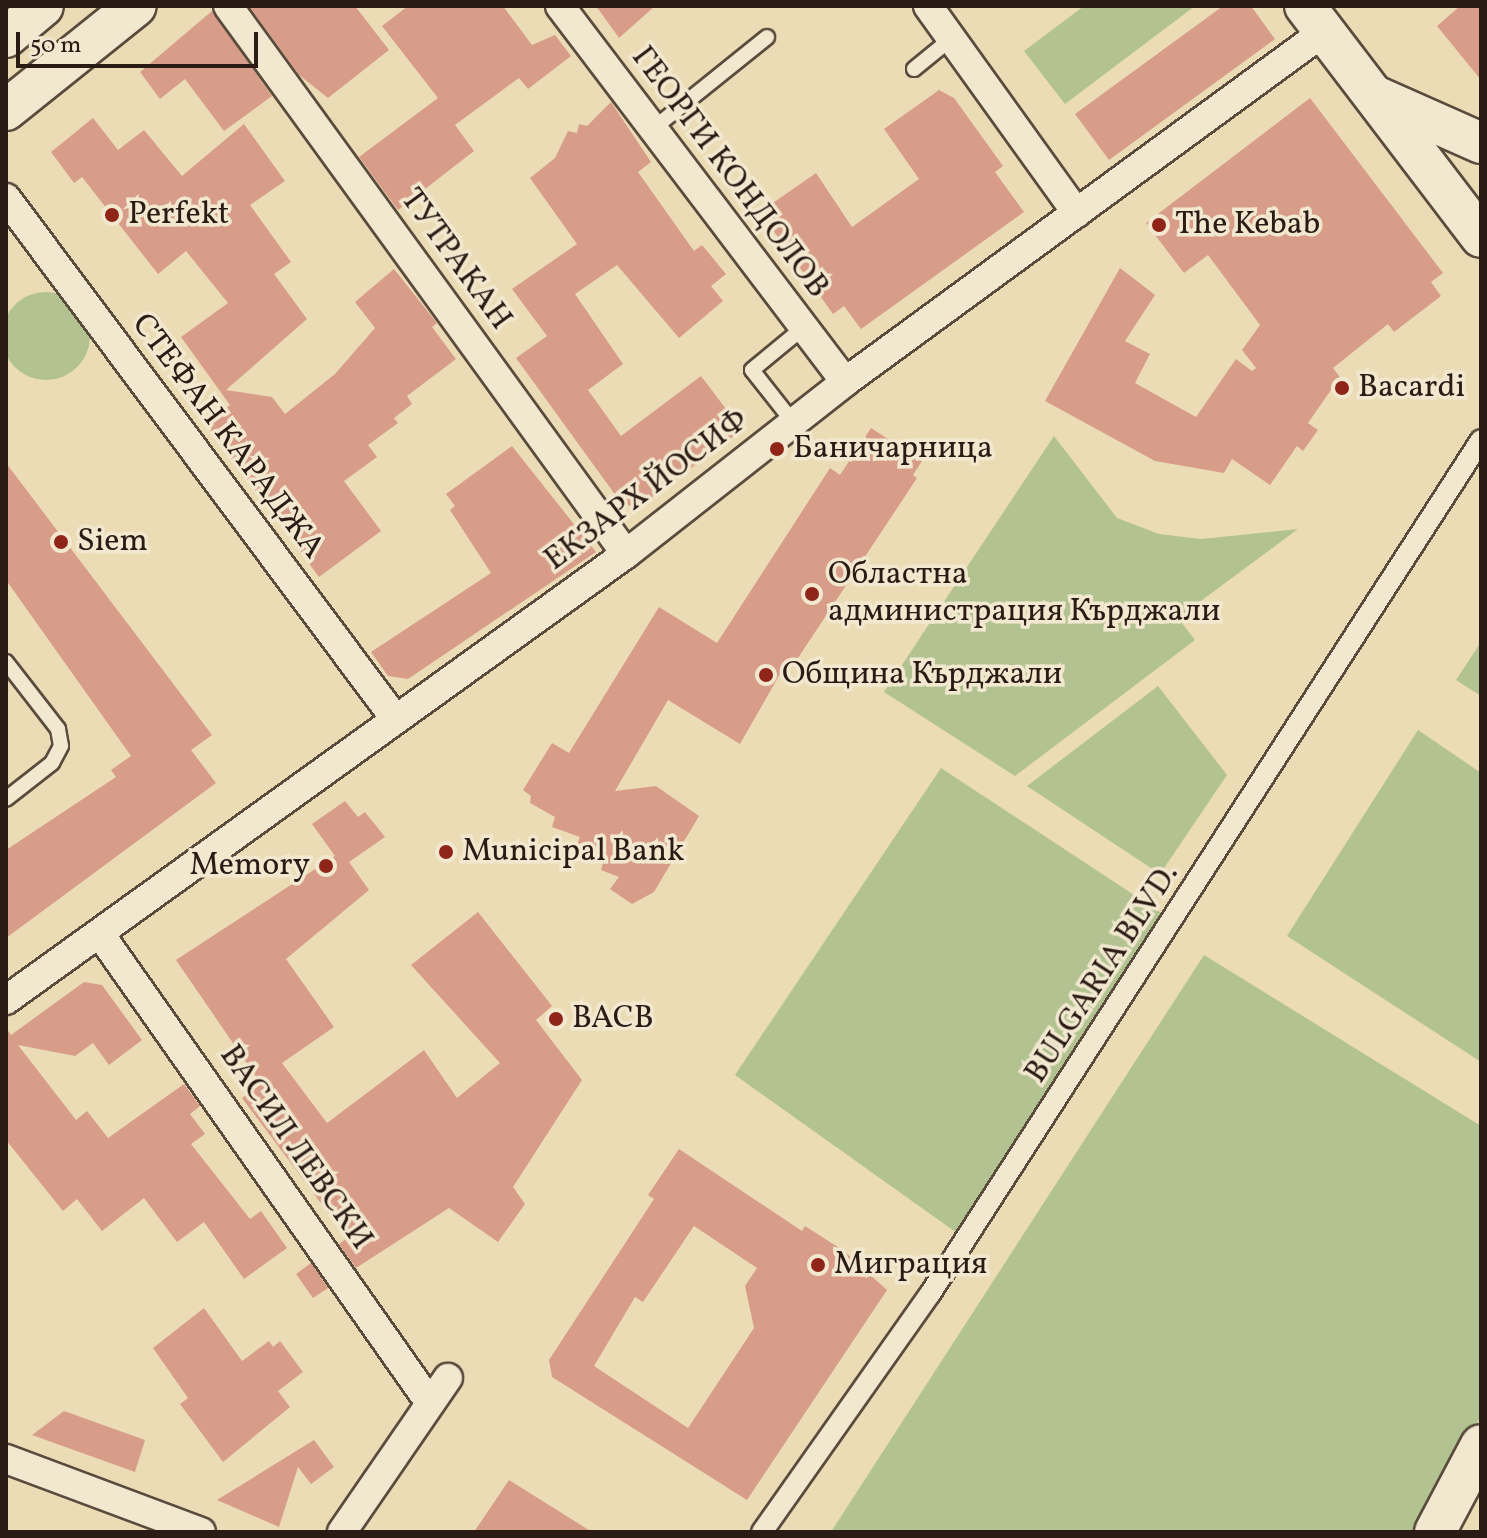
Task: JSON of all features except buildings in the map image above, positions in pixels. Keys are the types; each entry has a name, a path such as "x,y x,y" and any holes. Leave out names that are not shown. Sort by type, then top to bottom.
{"main road":[{"path":"6,37 43,6"},
{"path":"6,110 136,6"},
{"path":"1315,19 1481,237"},
{"path":"1373,95 1481,143"},
{"path":"1435,1532 1481,1445"}],"street":[{"name":"ТУТРАКАН","path":"228,6 626,554"},
{"name":"ГЕОРГИ КОНДОЛОВ","path":"560,6 845,382"},
{"path":"928,6 1077,213"},
{"name":"ЕКЗАРХ ЙОСИФ","path":"6,1000 394,717 626,554 845,382 1077,213 1315,19"},
{"name":"СТЕФАН КАРАДЖА","path":"6,198 394,717"},
{"name":"BULGARIA BLVD.","path":"762,1532 947,1268 1481,440"},
{"name":"ВАСИЛ ЛЕВСКИ","path":"100,934 430,1403"},
{"path":"342,1532 448,1378"},
{"path":"6,1459 201,1532"}],"lane":[{"path":"654,128 767,37"},
{"path":"914,69 952,38"},
{"path":"793,422 752,370 803,328"},
{"path":"6,662 58,729 61,746 52,763 6,799"}],"green space":[{"path":"1084,6 1195,6 1065,104 1024,51"},
{"path":"46,292 63,295 77,305 87,319 90,336 87,353 77,367 63,377 46,380 29,377 15,367 5,353 2,336 5,319 15,305 29,295"},
{"path":"1054,436 1117,518 1159,534 1201,539 1298,529 1178,618 1195,640 1015,776 884,692"},
{"path":"1481,642 1481,696 1456,680"},
{"path":"1158,686 1227,775 1160,874 1027,786"},
{"path":"1418,730 1481,773 1481,1062 1287,936"},
{"path":"941,768 1172,920 957,1233 735,1075"},
{"path":"1204,955 1481,1126 1481,1415 1426,1532 831,1532"}],"place":[{"name":"Perfekt","path":"112,215"},
{"name":"The Kebab","path":"1159,225"},
{"name":"Bacardi","path":"1342,388"},
{"name":"Баничарница","path":"777,449"},
{"name":"Siem","path":"61,542"},
{"name":"Областна администрация Кърджали","path":"812,594"},
{"name":"Община Кърджали","path":"766,675"},
{"name":"Municipal Bank","path":"446,852"},
{"name":"Memory","path":"326,866"},
{"name":"BACB","path":"556,1019"},
{"name":"Миграция","path":"818,1265"}]}
